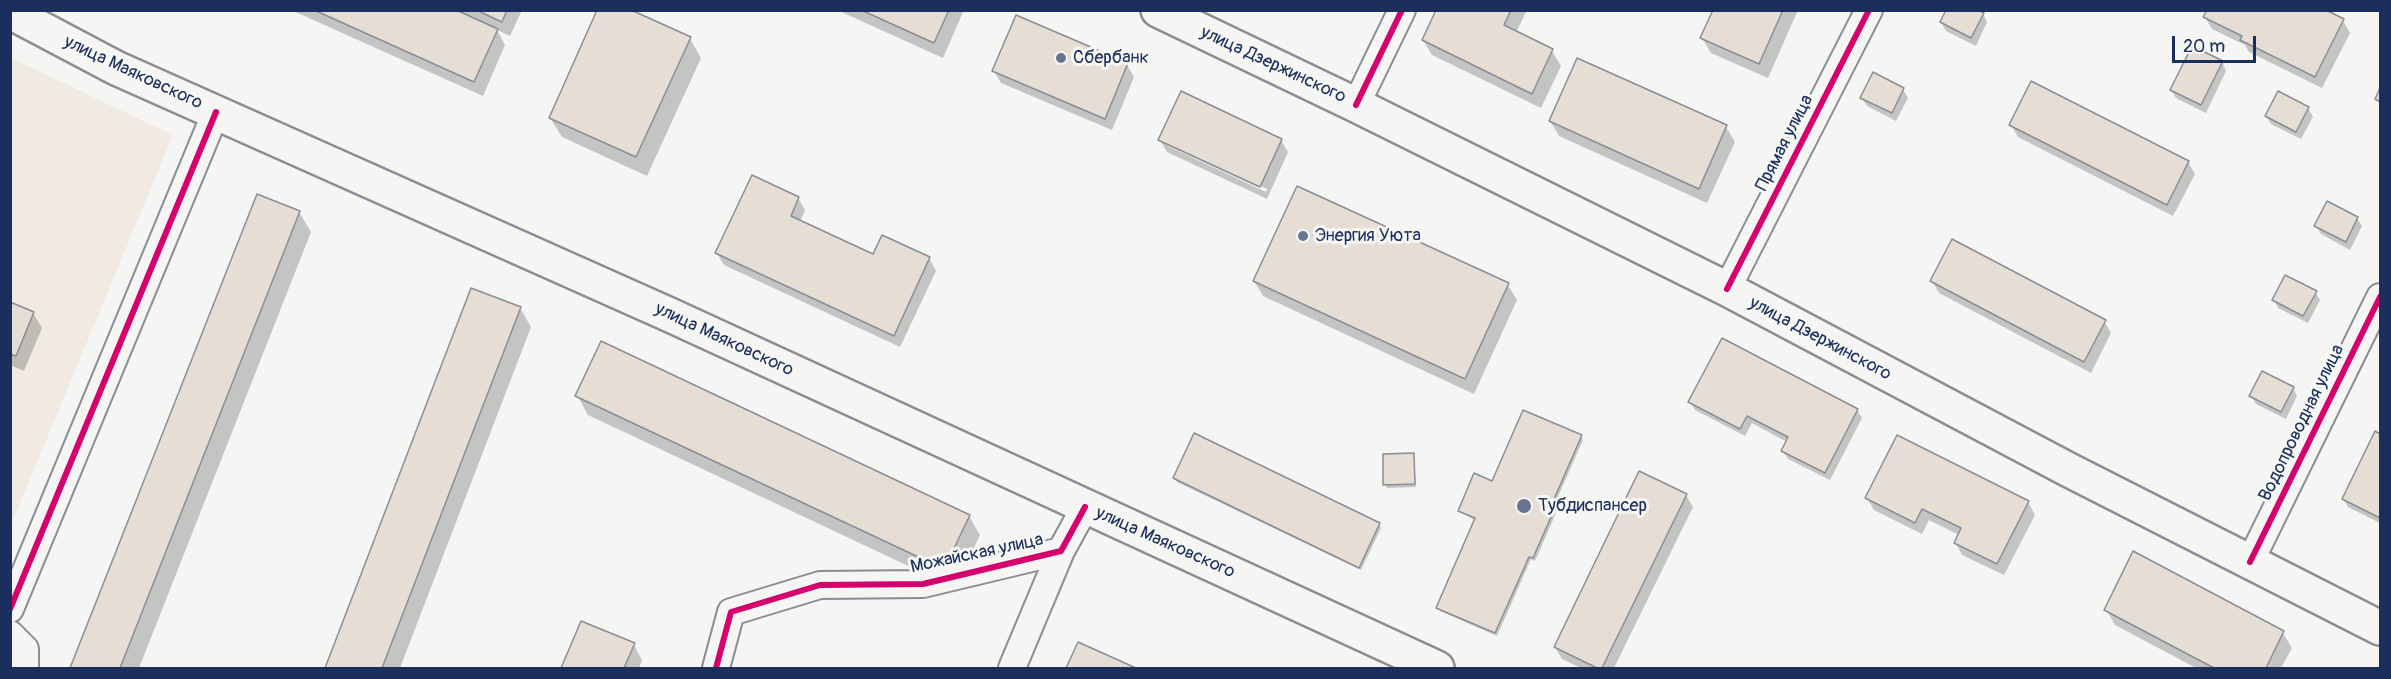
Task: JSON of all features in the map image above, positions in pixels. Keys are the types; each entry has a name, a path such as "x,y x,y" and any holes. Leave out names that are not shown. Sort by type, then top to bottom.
{"main road":[{"name":"улица Дзержинского","path":"1158,10 1356,105 1727,289 2069,470 2380,628"},
{"name":"улица Маяковского","path":"10,12 116,68 670,315 1437,669"}],"street":[{"path":"1356,105 1402,10"},
{"name":"Прямая улица","path":"1727,289 1869,10"},
{"path":"10,609 216,112"},
{"name":"Водопроводная улица","path":"2250,561 2380,297"},
{"name":"Можайская улица","path":"716,669 731,612 820,585 923,584 1061,551 1085,507"},
{"path":"1012,669 1061,551"},
{"path":"10,634 25,649 25,669"}],"shaded area":[{"path":"11,58 173,135 11,525"}],"building":[{"path":"314,10 456,10 498,29 474,82"},
{"path":"476,10 507,10 502,22"},
{"path":"597,10 631,10 691,37 636,157 549,118"},
{"path":"861,10 949,10 934,43"},
{"path":"1436,10 1511,10 1504,25 1553,49 1532,94 1422,40"},
{"path":"1713,10 1783,10 1759,64 1700,38"},
{"path":"1946,10 1978,10 1984,13 1971,38 1940,22"},
{"path":"2207,10 2326,10 2344,19 2315,77 2240,40 2242,36 2203,17"},
{"path":"1016,15 1128,63 1105,119 992,71"},
{"path":"2192,46 2223,61 2201,105 2170,90"},
{"path":"1577,58 1727,125 1699,189 1549,121"},
{"path":"1873,72 1904,88 1892,113 1860,98"},
{"path":"2031,81 2189,161 2167,205 2009,125"},
{"path":"2380,88 2380,102 2375,99"},
{"path":"1181,91 1282,139 1260,187 1158,140"},
{"path":"2278,91 2309,107 2296,132 2265,116"},
{"path":"752,175 799,197 791,216 873,254 882,235 930,257 894,336 715,253"},
{"path":"1297,186 1509,283 1465,379 1253,281"},
{"path":"257,194 300,211 120,668 70,668"},
{"path":"2327,201 2358,217 2346,242 2314,226"},
{"path":"1952,239 2106,320 2084,362 1930,281"},
{"path":"2285,275 2317,291 2303,316 2272,300"},
{"path":"471,288 521,307 382,668 325,668"},
{"path":"10,302 34,312 16,356 10,354"},
{"path":"1722,338 1858,409 1825,473 1781,451 1788,437 1747,416 1740,429 1688,402"},
{"path":"601,341 970,515 944,569 575,396"},
{"path":"2262,371 2294,387 2281,412 2249,396"},
{"path":"1523,410 1582,435 1551,506 1555,508 1533,558 1529,557 1495,633 1436,608 1475,518 1458,511 1474,473 1492,481"},
{"path":"2375,431 2380,434 2380,518 2342,499"},
{"path":"1194,433 1380,523 1359,568 1173,478"},
{"path":"1897,435 2029,501 1997,564 1954,543 1961,528 1922,509 1915,523 1865,498"},
{"path":"1414,453 1415,484 1383,485 1383,454"},
{"path":"1639,471 1687,494 1602,668 1597,668 1554,647"},
{"path":"2133,551 2284,631 2266,668 2214,668 2104,610"},
{"path":"581,621 635,643 624,668 561,668"},
{"path":"1078,642 1136,668 1066,668"}],"cycle path":[{"path":"1356,105 1402,10"},
{"path":"1727,289 1869,10"},
{"path":"10,609 216,112"},
{"path":"2250,562 2380,297"},
{"path":"716,668 731,612 820,585 923,584 1061,551 1085,507"}],"place":[{"name":"Сбербанк","path":"1061,58"},
{"name":"Энергия Уюта","path":"1303,236"},
{"name":"Тубдиспансер","path":"1524,506"}]}
